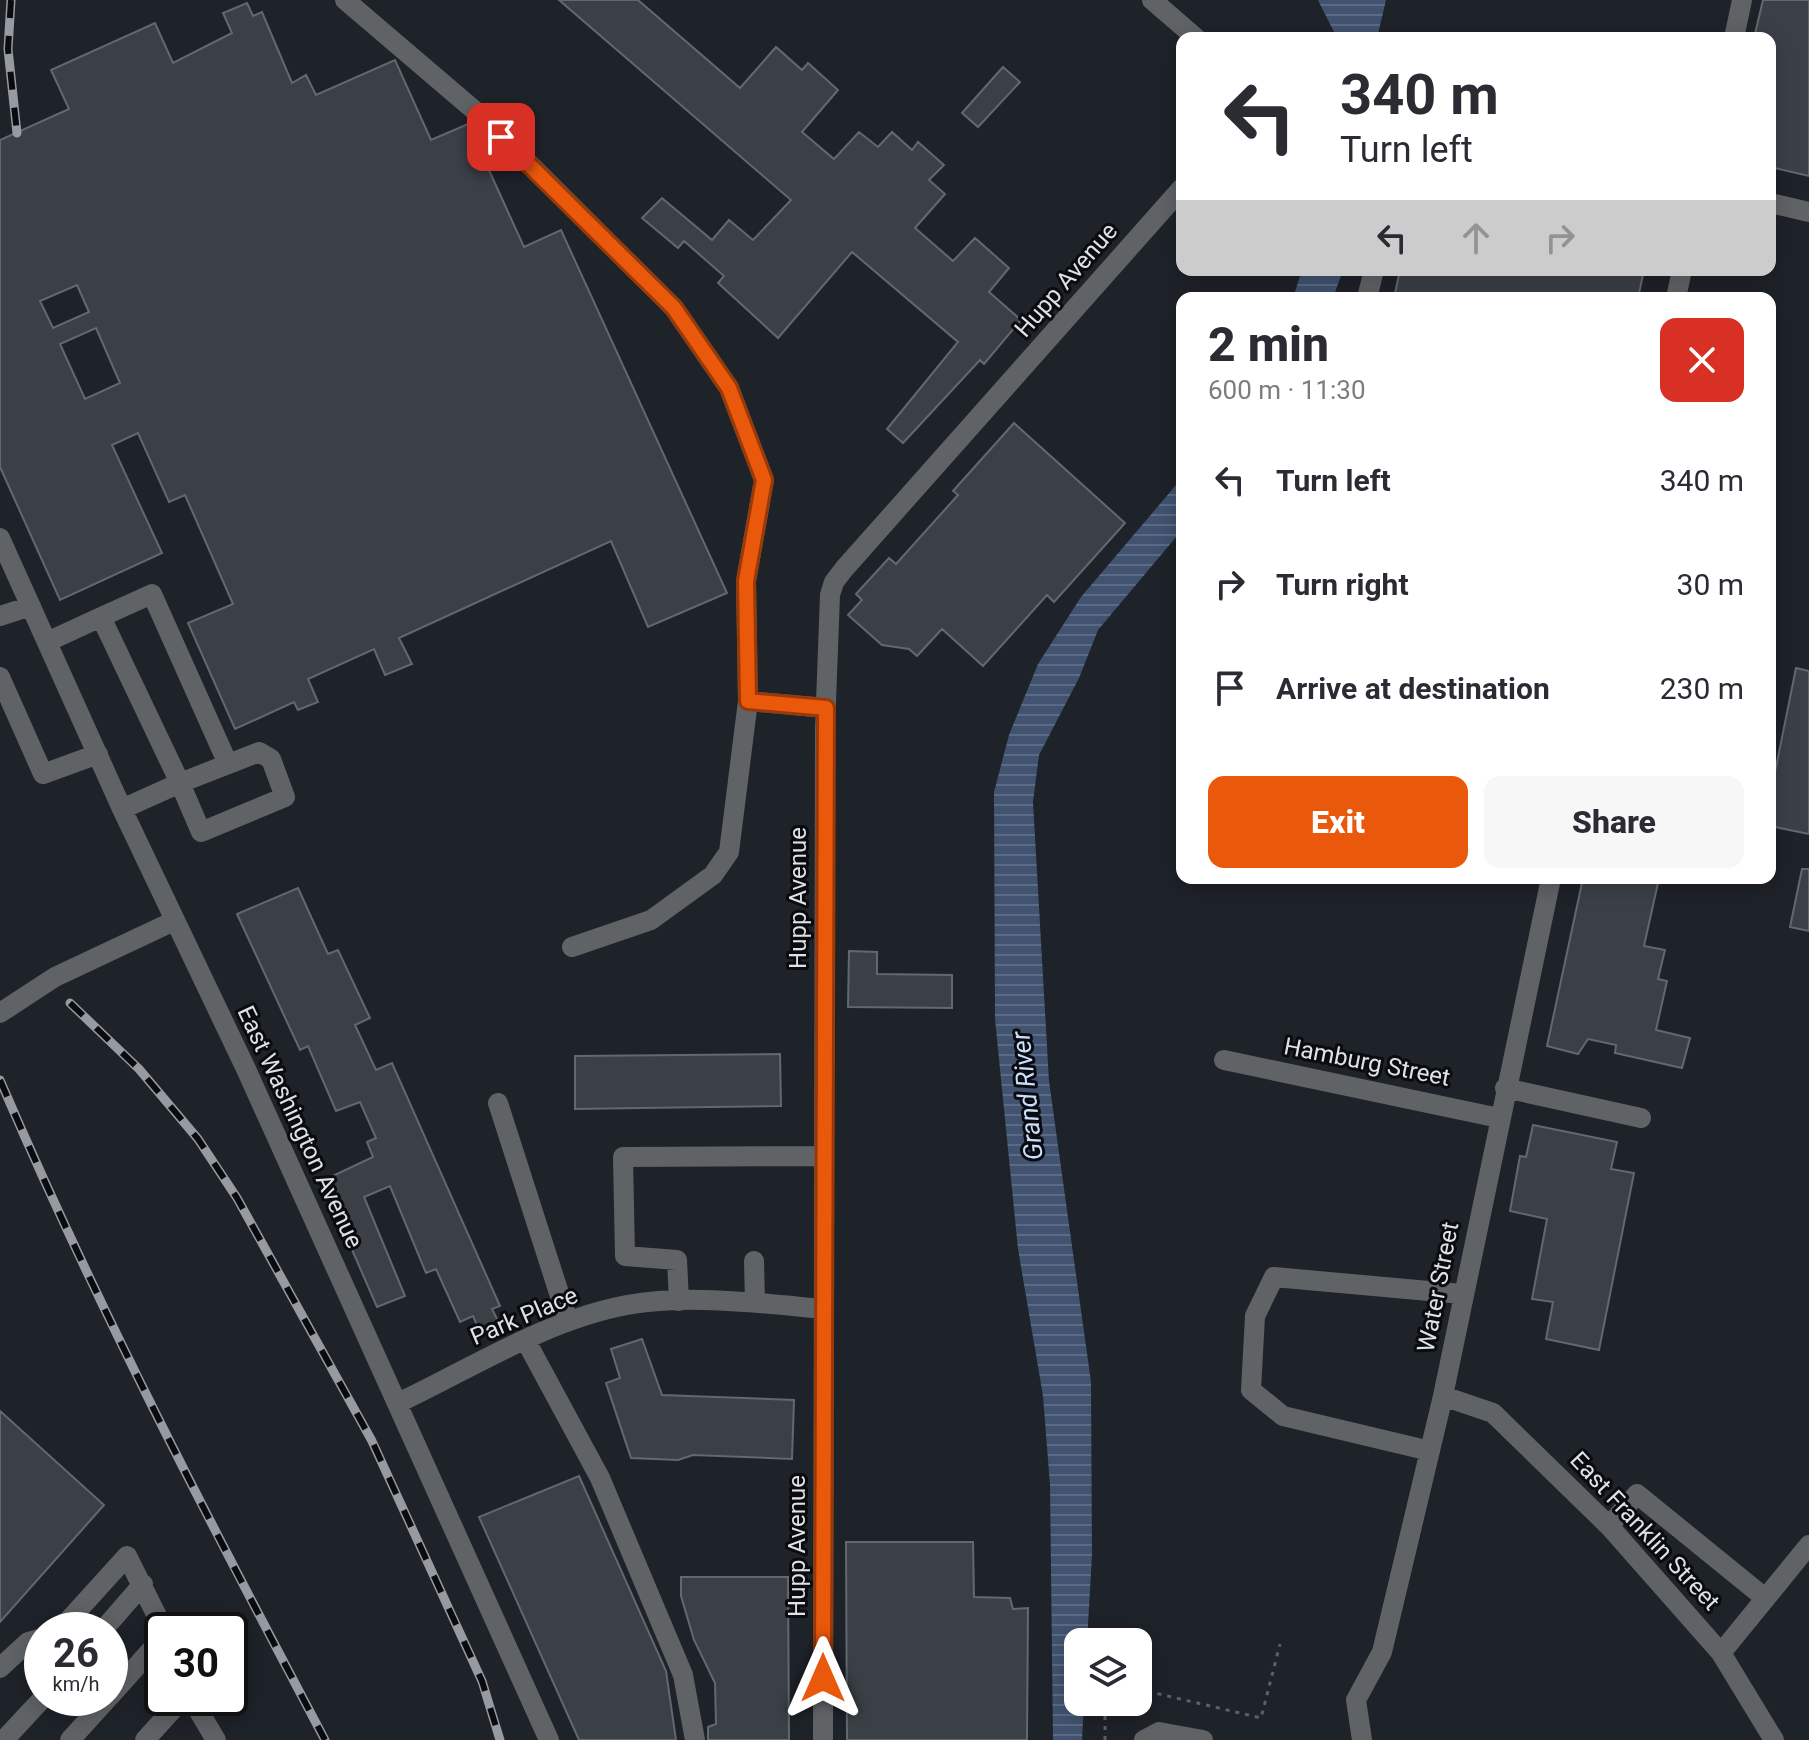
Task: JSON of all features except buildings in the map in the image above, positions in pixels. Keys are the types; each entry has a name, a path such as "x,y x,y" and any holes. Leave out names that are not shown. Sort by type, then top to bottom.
{"street":[{"path":"345,0 481,116 674,308 729,388 764,480 746,581 748,701 729,852 713,875 651,920 572,947"},
{"path":"1152,0 1189,32"},
{"path":"1735,32 1742,0"},
{"name":"Hupp Avenue","path":"823,1740 826,708 829,611 834,582 1176,195"},
{"path":"1776,204 1809,212"},
{"name":"East Washington Avenue","path":"0,538 122,809 246,1069 549,1740"},
{"path":"47,642 152,594 228,764"},
{"path":"0,616 31,606"},
{"path":"101,617 180,783 201,832 285,797 271,759 259,752 180,783 122,809"},
{"path":"0,677 43,774 98,754"},
{"path":"748,701 826,708"},
{"name":"Water Street","path":"1362,1740 1356,1700 1382,1652 1430,1451 1550,884"},
{"path":"0,1013 55,977 174,921"},
{"name":"Hamburg Street","path":"1224,1060 1499,1118"},
{"path":"1505,1088 1641,1118"},
{"path":"498,1103 568,1321"},
{"path":"679,1301 677,1260 625,1256 623,1157 823,1156"},
{"path":"754,1261 755,1303"},
{"path":"1430,1451 1283,1416 1251,1390 1255,1316 1274,1277 1462,1294"},
{"name":"Park Place","path":"398,1403 568,1321 629,1305 679,1301 823,1309"},
{"path":"526,1341 600,1478 683,1675 695,1740"},
{"name":"East Franklin Street","path":"1443,1396 1493,1413 1609,1526 1721,1653 1774,1740"},
{"path":"1609,1526 1637,1494 1765,1598"},
{"path":"1721,1653 1809,1545"},
{"path":"76,1612 127,1556 156,1612"},
{"path":"119,1612 143,1584"},
{"path":"0,1668 24,1646"},
{"path":"128,1676 144,1658"},
{"path":"4,1740 26,1716"},
{"path":"70,1740 92,1716"},
{"path":"145,1740 167,1716"},
{"path":"202,1716 216,1740"},
{"path":"1144,1740 1159,1732 1203,1740"}],"path":[{"path":"1152,1692 1261,1718 1280,1644"},
{"path":"1105,1716 1105,1740"}],"water":[{"path":"1318,0 1386,0 1378,32 1334,32"},
{"path":"1300,276 1341,276 1335,292 1295,292"},
{"name":"Grand River","path":"1176,485 1176,537 1098,630 1079,678 1039,755 1033,802 1049,1081 1091,1382 1092,1555 1088,1628 1064,1628 1064,1716 1083,1716 1082,1740 1053,1740 1050,1485 1043,1396 1018,1249 995,1019 994,792 1009,735 1038,664 1081,597"}],"railway":[{"path":"11,0 8,49 17,133"},
{"path":"70,1003 139,1069 198,1139 237,1198 372,1441 482,1681 500,1740"},
{"path":"0,1080 115,1331 325,1740"}],"route":[{"path":"501,137 561,200 674,308 729,388 764,480 746,581 748,701 826,708 823,1678"}]}
